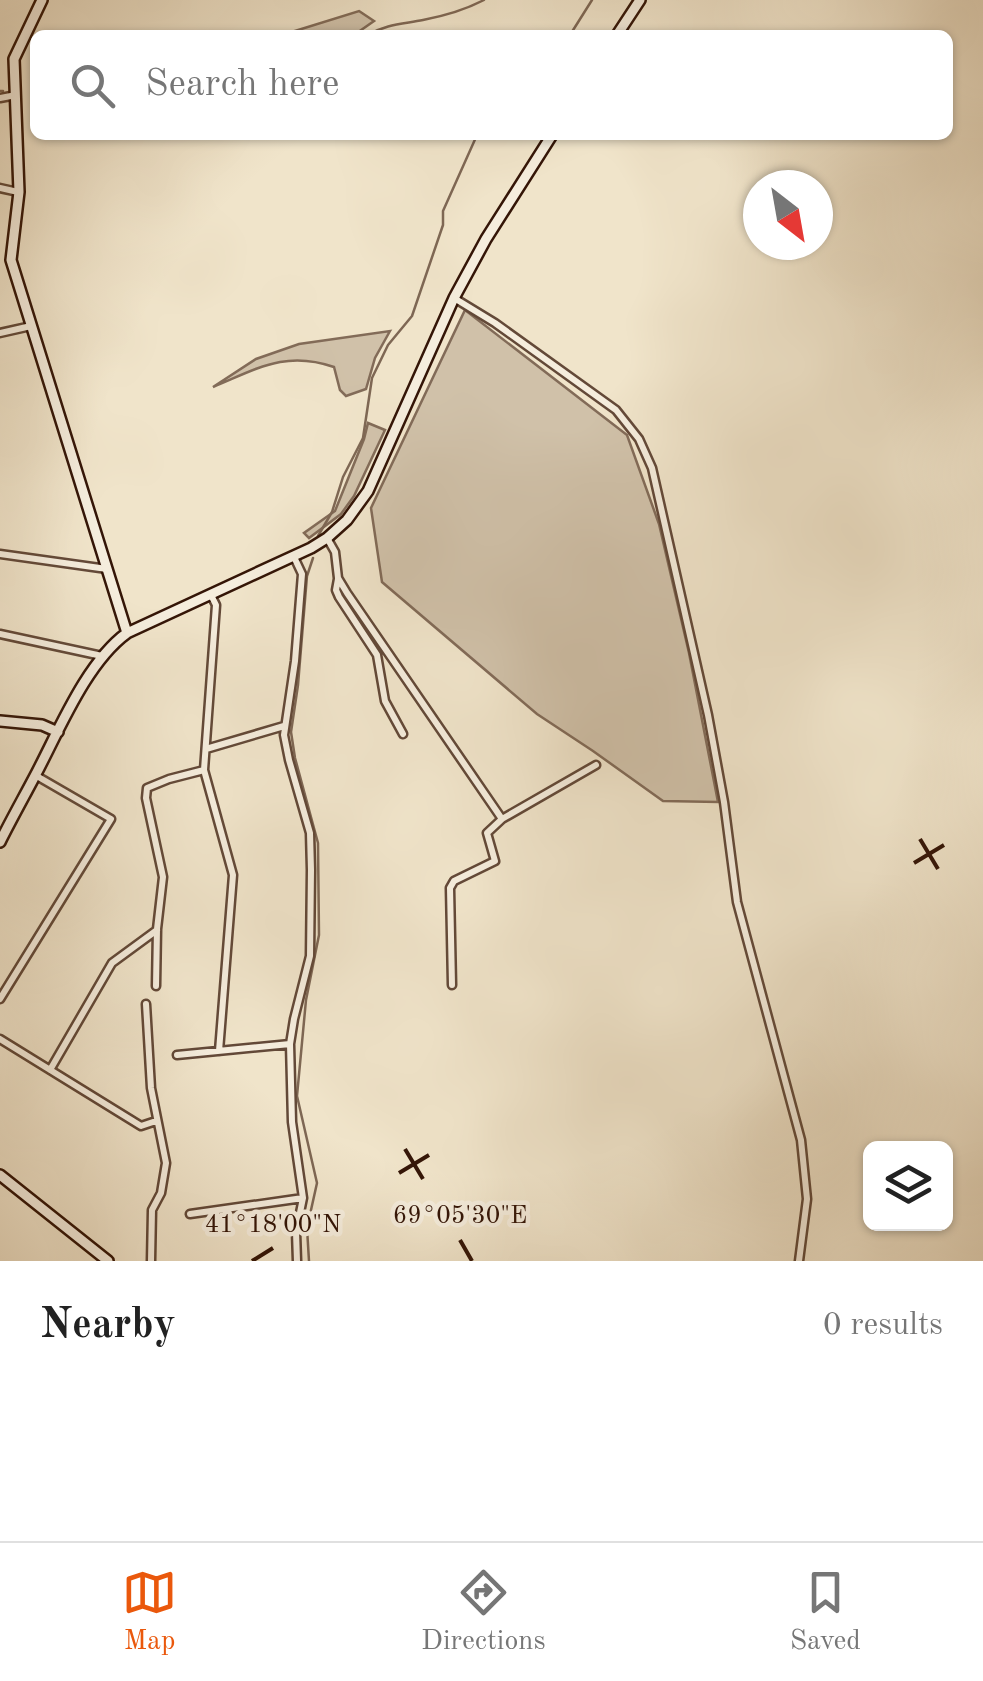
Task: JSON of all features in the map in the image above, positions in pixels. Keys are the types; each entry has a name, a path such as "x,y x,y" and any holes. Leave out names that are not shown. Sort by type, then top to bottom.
{"main road":[{"path":"42,0 14,59 19,192 11,260 128,633"},
{"path":"620,30 640,0"},
{"path":"0,842 102,656 128,633 294,557 327,538 347,520 368,491 454,298 549,140"},
{"path":"0,721 42,724 58,732"},
{"path":"0,1175 108,1261"}],"street":[{"path":"0,98 16,95"},
{"path":"0,188 19,192"},
{"path":"454,298 616,410 639,439 652,468 708,715 737,902 801,1140 807,1199 799,1261"},
{"path":"0,333 32,326"},
{"path":"327,538 335,552 336,590 373,646 385,701 404,734"},
{"path":"0,554 107,569"},
{"path":"294,557 302,574 284,726 289,760 310,833 311,870 310,956 290,1044 292,1122 304,1198 296,1232 298,1261"},
{"path":"338,578 502,819"},
{"path":"211,595 216,606 204,770 232,875 219,1051"},
{"path":"0,634 102,656"},
{"path":"206,748 284,726"},
{"path":"452,985 450,888 454,881 495,861 486,834 502,819 596,765"},
{"path":"156,986 163,877 147,788 204,770"},
{"path":"0,999 112,819 35,776"},
{"path":"50,1070 112,964 158,929"},
{"path":"146,1004 151,1088 166,1162 161,1193 152,1210 150,1261"},
{"path":"0,1039 141,1126 156,1121"},
{"path":"177,1055 290,1044"},
{"path":"190,1214 304,1198"}],"shaded area":[{"path":"359,11 374,21 361,30 298,30"},
{"path":"465,310 627,435 659,524 718,802 663,801 537,714 382,582 371,508"},
{"path":"390,331 375,358 366,389 346,396 340,390 334,367 301,360 258,368 213,387 256,359 299,344"},
{"path":"368,423 385,430 354,496 341,514 309,538 304,533 335,511"}],"waterway":[{"path":"379,30 454,12 484,0"},
{"path":"573,30 592,0"},
{"path":"318,536 363,438 372,378 388,345 412,316 443,225 443,211 475,140"},
{"path":"309,1261 307,1228 317,1183 297,1096 306,1000 319,935 318,843 291,732 307,576 313,558"}]}
